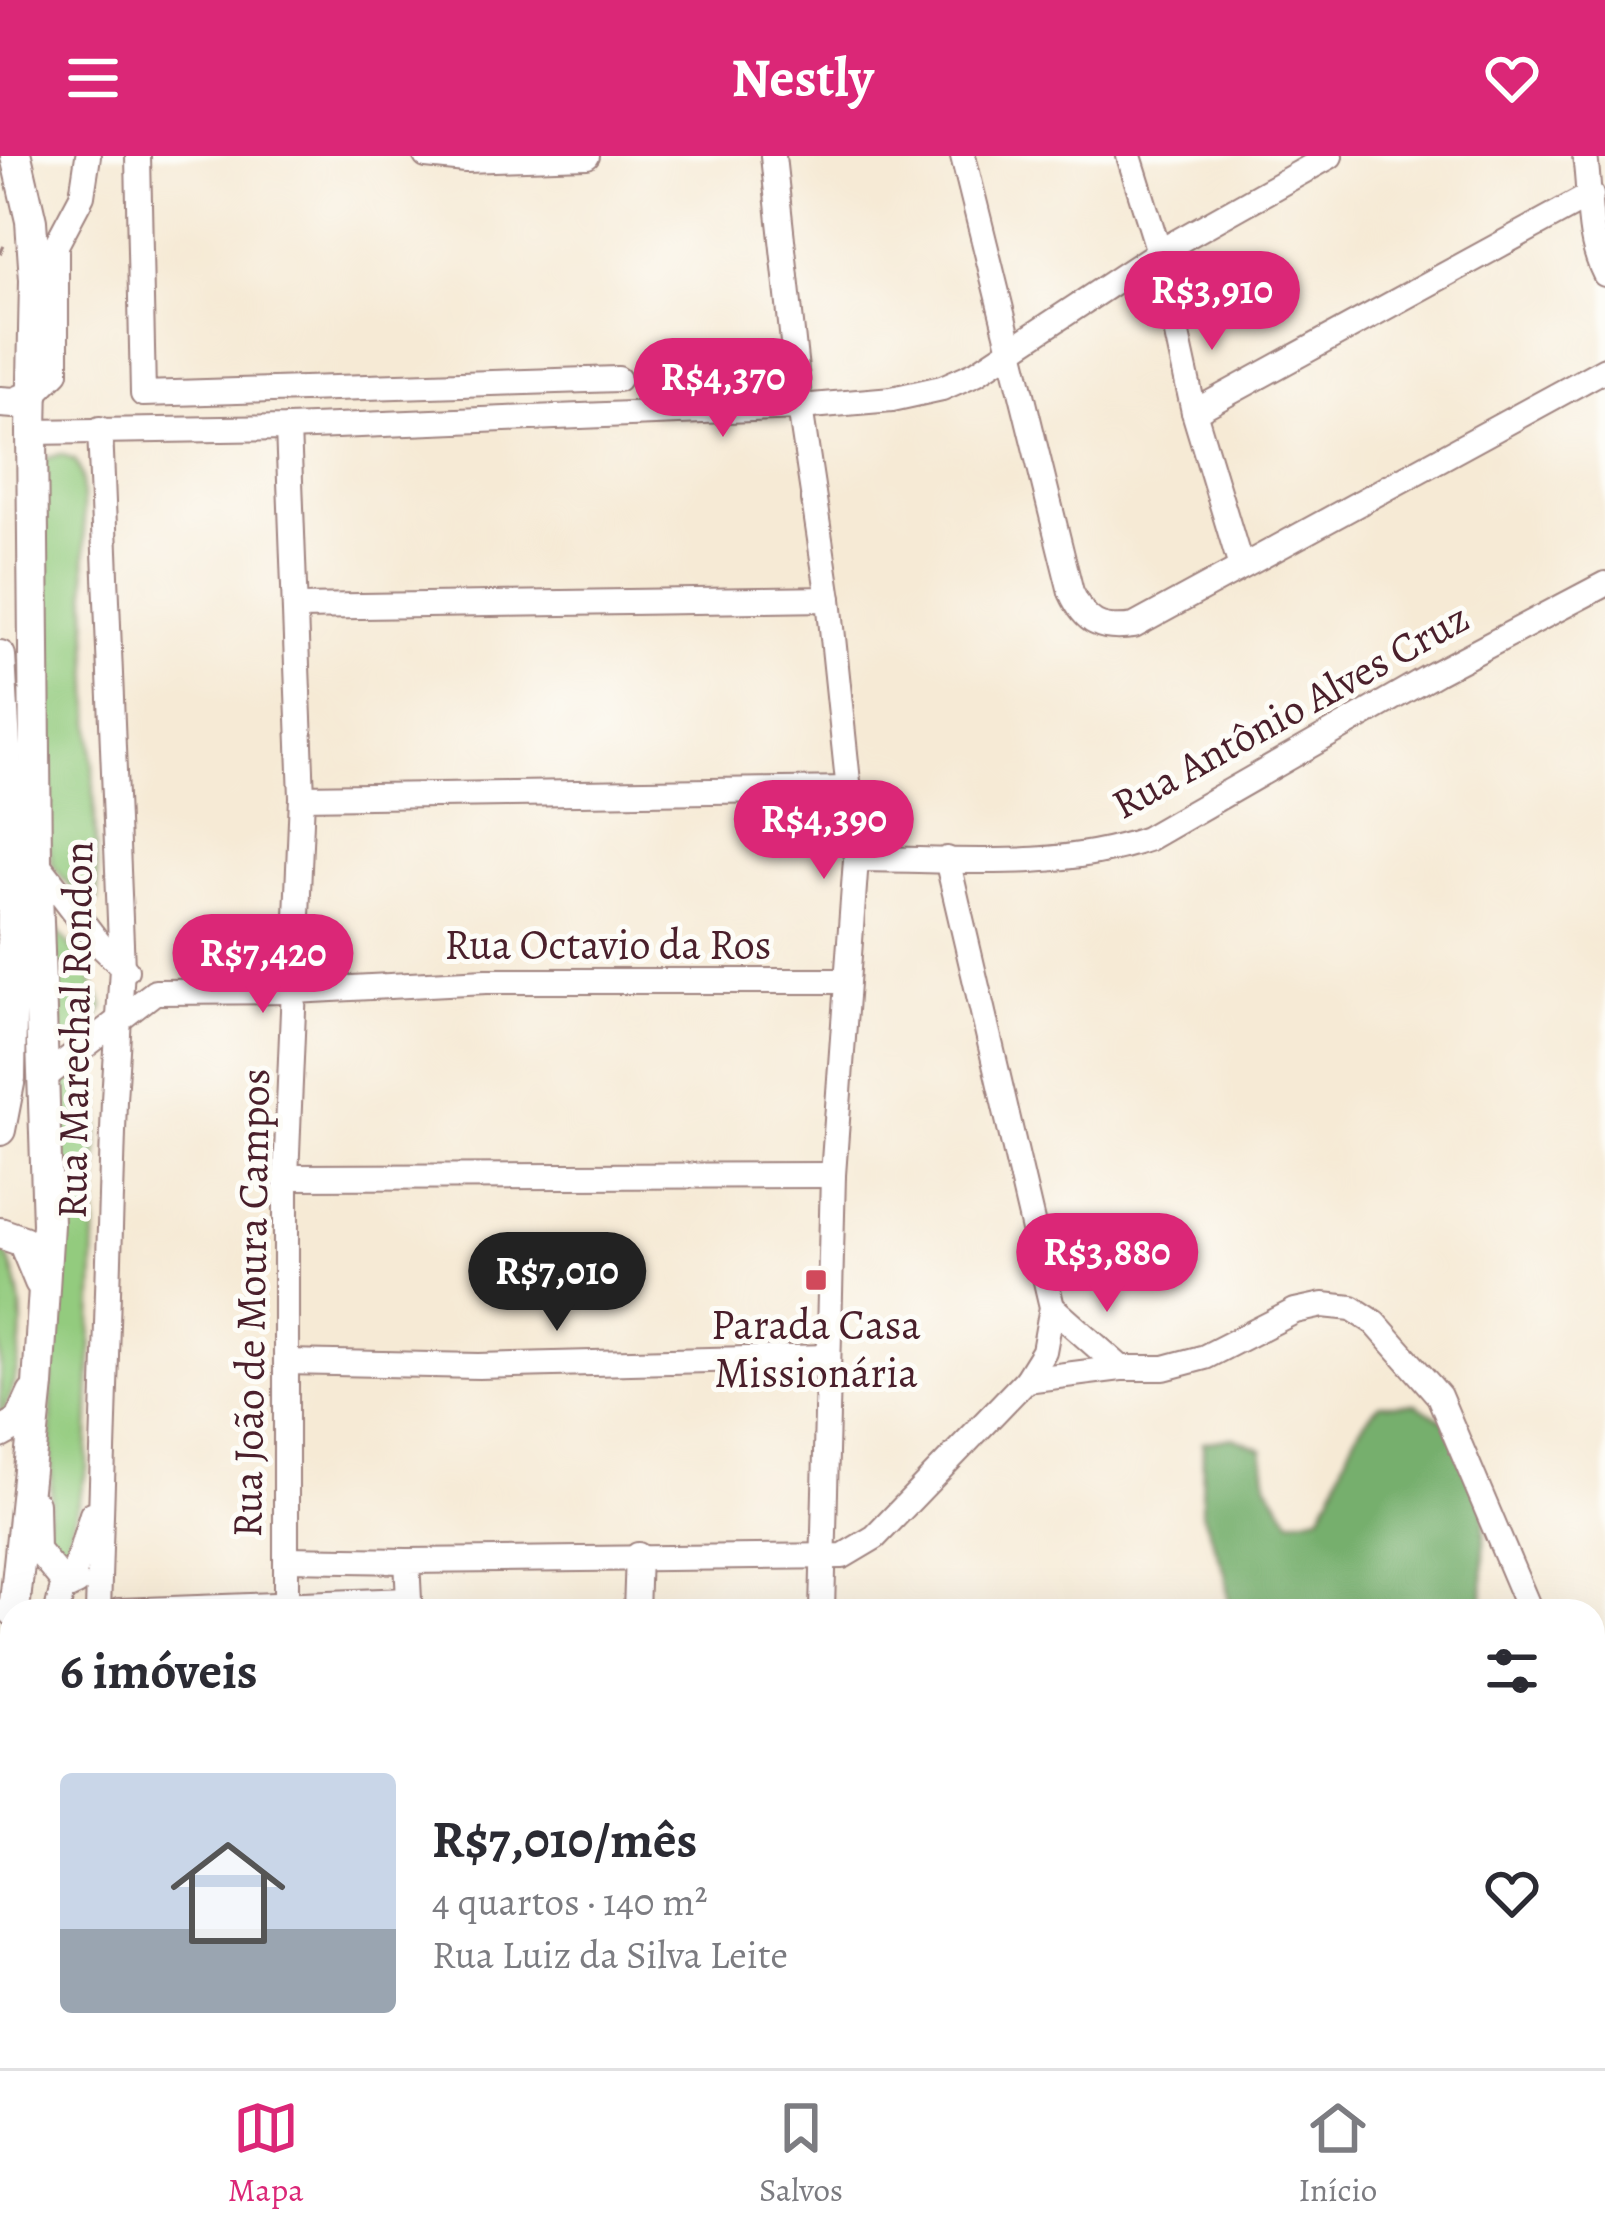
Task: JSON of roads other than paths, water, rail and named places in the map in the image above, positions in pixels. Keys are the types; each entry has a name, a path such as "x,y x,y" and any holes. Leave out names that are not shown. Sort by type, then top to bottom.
{"main road":[{"path":"15,1599 38,1385 48,1224 36,861 35,280 31,221 16,156"},
{"path":"0,402 15,403 33,395"},
{"path":"0,424 32,432"},
{"path":"0,1130 10,1078 1,678"},
{"path":"0,1233 22,1241 45,1300"},
{"path":"0,1432 20,1422 38,1385"}],"street":[{"path":"35,280 56,251 82,196 88,156"},
{"path":"138,156 143,394 618,379"},
{"path":"426,156 454,160 587,156"},
{"path":"773,156 800,407 829,599 856,859 833,1175 822,1599"},
{"path":"963,156 1071,592 1092,624 1113,629 1135,626 1605,369"},
{"path":"1129,156 1159,252 1194,412 1240,567"},
{"path":"32,432 288,428 892,399 942,388 976,373 1159,252 1330,156"},
{"path":"1585,156 1590,225 1605,274"},
{"path":"1194,412 1591,195"},
{"path":"33,395 56,372 56,251"},
{"name":"Rua João de Moura Campos","path":"286,1599 286,1177 302,797 288,428"},
{"name":"Rua Marechal Rondon","path":"100,429 122,968 101,1489"},
{"name":"Rua Antônio Alves Cruz","path":"856,859 1058,860 1105,854 1147,839 1436,673 1605,584"},
{"path":"297,607 829,599"},
{"path":"302,797 851,789"},
{"path":"286,1559 843,1556 875,1537 1026,1380 1043,1351 1052,1307 946,859"},
{"path":"36,861 122,968 155,992 41,1080"},
{"path":"78,915 95,919 107,910 119,887"},
{"name":"Rua Octavio da Ros","path":"155,992 486,981 847,981"},
{"path":"286,1177 833,1175"},
{"path":"1026,1380 1121,1368 1164,1368 1205,1357 1295,1312 1323,1305 1352,1308 1375,1323 1439,1396 1525,1599"},
{"path":"1052,1307 1121,1368"},
{"path":"286,1363 479,1366 828,1357"},
{"path":"31,1449 38,1550 69,1585 90,1587 99,1599"},
{"path":"58,1599 69,1585 101,1489"},
{"path":"101,1489 105,1599"},
{"path":"636,1599 638,1556"},
{"path":"407,1561 410,1599"}],"place":[{"name":"Parada Casa Missionária","path":"816,1280"}]}
